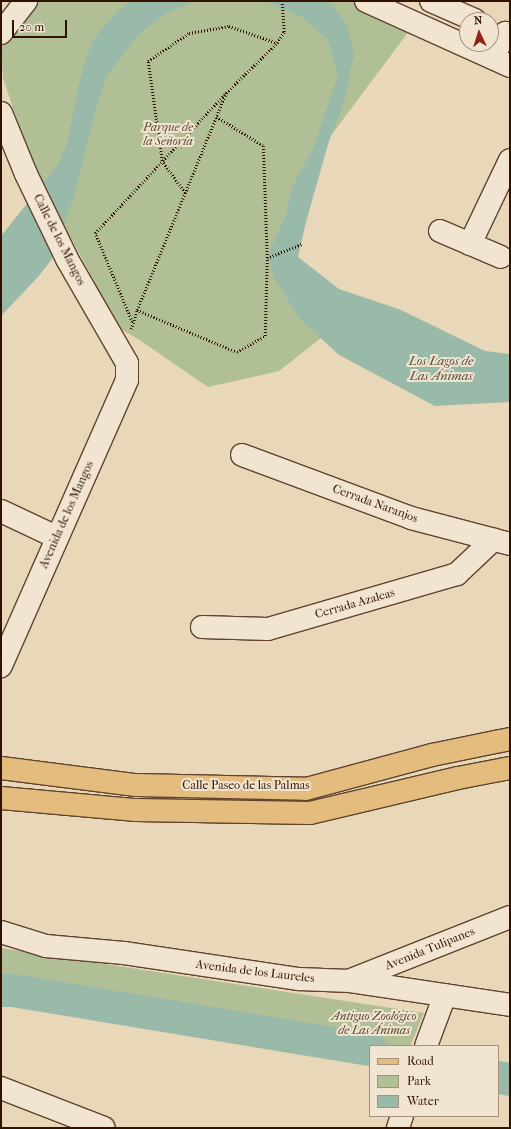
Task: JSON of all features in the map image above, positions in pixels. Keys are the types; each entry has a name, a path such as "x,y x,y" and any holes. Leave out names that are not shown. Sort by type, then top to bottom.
{"main road":[{"name":"Calle Paseo de las Palmas","path":"1,768 136,785 306,788 432,755 510,739"},
{"name":"Calle Paseo de las Palmas","path":"1,798 136,810 310,813 458,778 510,768"}],"street":[{"path":"1,33 26,1"},
{"path":"366,1 501,62 502,32"},
{"path":"431,1 459,13"},
{"name":"Calle de los Mangos","path":"1,113 26,174 67,259 127,363"},
{"path":"470,244 510,160"},
{"path":"440,231 501,257"},
{"name":"Avenida de los Mangos","path":"1,666 56,537 127,380 127,363"},
{"name":"Cerrada Naranjos","path":"242,455 410,518 502,542"},
{"path":"1,512 56,537"},
{"name":"Cerrada Azaleas","path":"202,627 268,629 457,574 502,542"},
{"name":"Avenida Tulipanes","path":"350,981 510,917"},
{"name":"Avenida de los Laureles","path":"1,932 46,946 124,953 299,979 350,981 510,1005"},
{"path":"426,1045 445,995"},
{"path":"1,1088 92,1126"},
{"path":"398,1128 402,1117"}],"path":[{"path":"132,323 95,233 226,92 277,43 284,32 282,1"},
{"path":"185,194 162,161 148,60 189,33 229,26 277,43"},
{"path":"127,363 132,323 226,92"},
{"path":"137,310 237,352 265,336 267,258 264,146 216,117"},
{"path":"267,258 302,244"}],"green space":[{"name":"Parque de la Señoría","path":"35,1 354,1 412,27 291,189 286,214 271,246 268,258 300,319 321,338 279,371 208,387 141,341 119,328 32,165 3,78 1,47"},
{"name":"Antiguo Zoológico de Las Ánimas","path":"1,948 424,1013 410,1045 385,1045 1,984"}],"water":[{"path":"131,1 193,1 164,15 138,35 107,76 95,112 74,196 52,259 38,277 1,316 1,236 58,165 67,143 83,66 95,37 118,11"},
{"name":"Los Lagos de Las Ánimas","path":"266,1 325,1 332,4 348,27 354,54 344,103 329,141 306,222 298,257 339,289 401,310 485,351 510,354 510,402 435,406 339,355 300,319 274,278 268,258 271,246 286,214 291,189 313,148 338,76 328,40 302,17"}],"waterway":[{"path":"1,990 12,990 369,1049"},
{"path":"499,1077 510,1079"}]}
